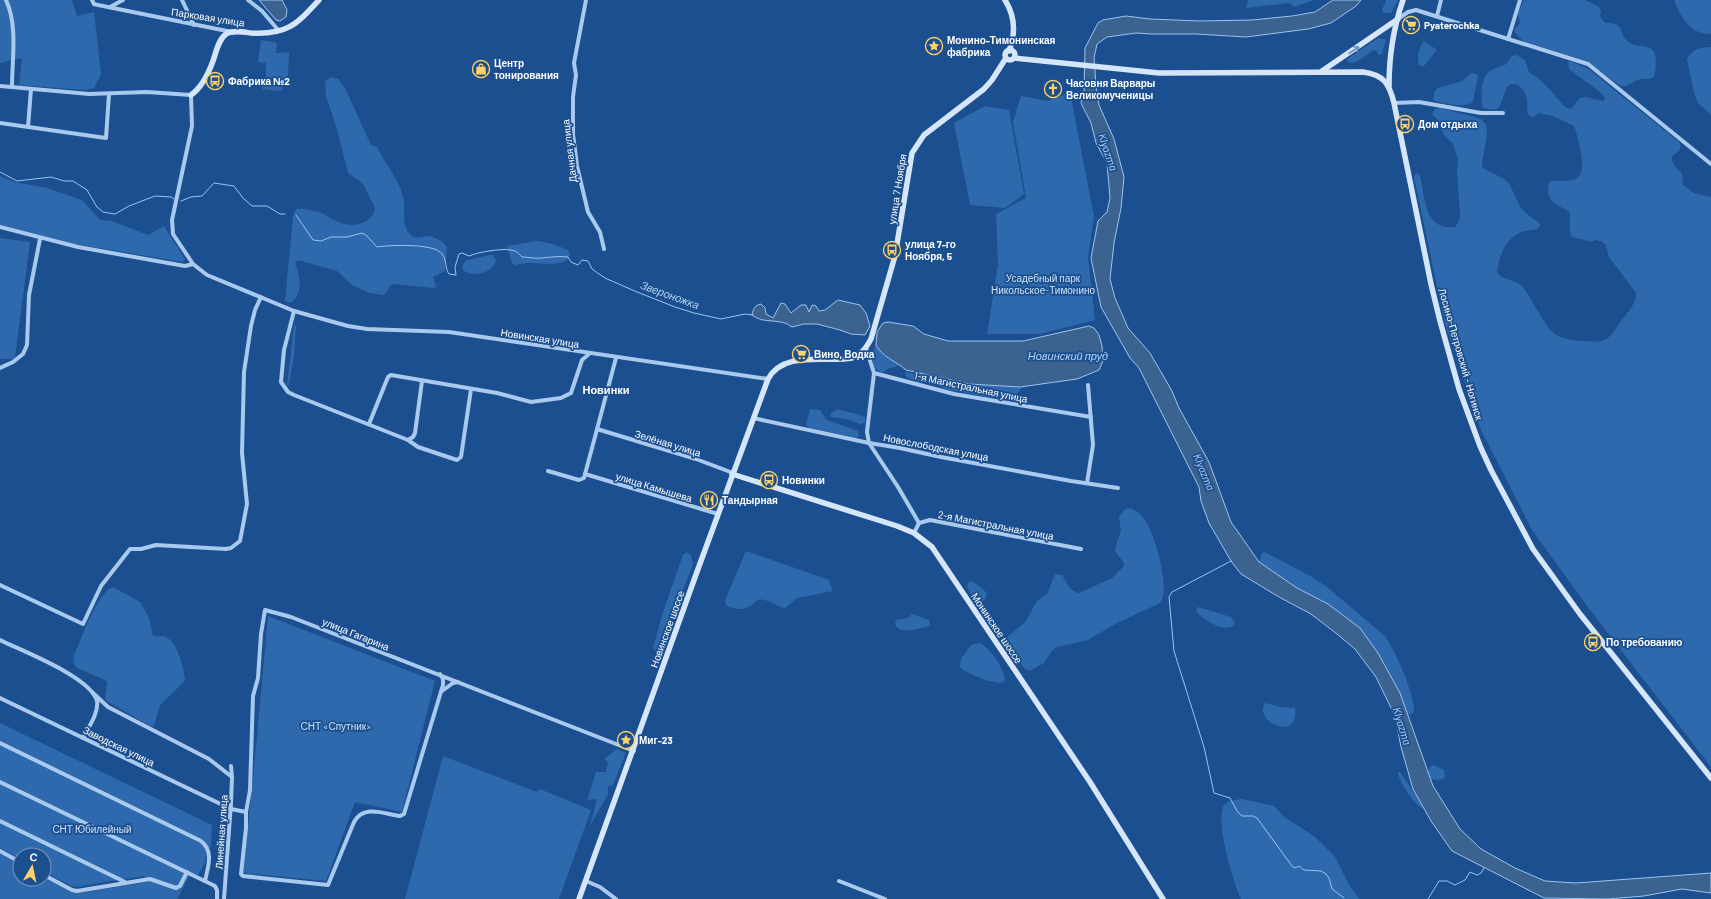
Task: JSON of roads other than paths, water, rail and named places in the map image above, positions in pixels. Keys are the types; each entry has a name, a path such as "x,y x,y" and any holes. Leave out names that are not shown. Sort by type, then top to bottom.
{"main road":[{"name":"Парковая улица","path":"232,32 254,33 279,31 290,28 320,0"},
{"path":"1005,0 1012,18 1014,33 1013,41 1006,53 1006,58 1009,60 1014,58 1074,63 1121,70 1159,73 1321,71 1363,72 1375,74 1384,80 1389,86"},
{"path":"1389,86 1390,63 1403,0"},
{"path":"1321,71 1398,19"},
{"path":"191,95 203,81 213,63 220,42 226,34 232,32"},
{"path":"1002,64 1007,50 1013,41"},
{"path":"1009,50 1014,53 1014,58"},
{"name":"улица 7 Ноября","path":"866,348 871,339 896,251 910,158 915,147 924,135 984,89 1006,58"},
{"path":"1375,74 1386,70 1390,63"},
{"name":"Лосино-Петровский - Ногинск","path":"1389,86 1394,103 1426,262 1440,320 1462,396 1488,464 1537,555 1580,614 1711,778"},
{"name":"Новинское шоссе","path":"579,899 634,751 732,474 768,378 778,368 793,361 852,358 860,354 866,348"},
{"name":"Монинское шоссе","path":"732,474 897,526 914,533 926,542 937,554 1090,782 1163,899"}],"street":[{"path":"6,0 12,22 13,35 12,87"},
{"path":"109,7 123,0"},
{"path":"182,0 194,25"},
{"path":"248,0 262,11 279,31"},
{"name":"Дачная улица","path":"586,0 574,63 576,75 573,97 573,134 577,166 588,212 600,232 604,249"},
{"path":"1437,16 1441,0"},
{"path":"1508,39 1520,0"},
{"name":"Парковая улица","path":"93,2 109,7 232,32"},
{"path":"1398,19 1412,10 1437,16 1588,64 1711,164"},
{"path":"0,86 109,94 147,92 191,95"},
{"path":"28,127 31,89"},
{"path":"0,123 106,138 109,94"},
{"name":"Новинская улица","path":"191,95 192,126 171,227 173,234 193,264 200,271 212,278 294,311 359,328 449,332 616,358 768,378"},
{"path":"1394,103 1419,102 1481,113 1503,113"},
{"path":"0,227 78,247 185,266 193,264"},
{"path":"0,368 13,362 22,354 27,345 29,300 40,238"},
{"path":"0,585 82,624 101,586 130,549 141,549 156,545 226,549 231,548 240,541 248,504 242,453 244,372 250,326 261,297"},
{"path":"294,311 284,350 281,382 288,392 294,395 408,440 418,447 454,460 459,460 462,455 471,389"},
{"path":"866,348 874,373 867,432 869,443 898,487 919,523 914,533"},
{"path":"578,352 581,355 582,360"},
{"path":"369,424 389,376 502,394 531,402 561,398 571,393 582,360 589,354"},
{"path":"548,471 580,480 584,478 616,358"},
{"name":"1-я Магистральная улица","path":"874,373 954,394 1091,417"},
{"path":"408,440 414,437 415,433 422,381"},
{"path":"1087,483 1093,445 1088,384"},
{"name":"Новослободская улица","path":"753,418 869,443 1118,488"},
{"name":"Зелёная улица","path":"597,429 696,459 732,474"},
{"name":"улица Камышева","path":"585,474 718,514"},
{"name":"2-я Магистральная улица","path":"919,523 930,520 1081,549"},
{"name":"улица Гагарина","path":"246,812 250,790 253,696 258,678 261,634 266,610 291,617 378,652 440,674 634,751"},
{"path":"0,640 76,677 108,707 208,759 232,777"},
{"path":"246,812 246,828 240,872 243,876 328,885 354,822 359,815 368,811 400,816 404,814 441,691 443,679 440,674"},
{"path":"441,691 453,683 460,682"},
{"path":"84,738 96,711 97,701 93,693"},
{"name":"Заводская улица","path":"0,698 231,809 246,812"},
{"path":"0,743 201,841 207,847 209,853 205,881"},
{"name":"Линейная улица","path":"224,899 231,809 231,766"},
{"path":"0,782 205,881 216,887 218,899"},
{"path":"0,821 125,882"},
{"path":"0,851 12,858"},
{"path":"52,879 75,891 152,879 176,888 180,886 187,872"},
{"path":"839,880 885,899"},
{"path":"586,881 600,887 616,899"}],"water":[{"path":"259,0 282,0 287,10 286,17 280,21 276,20"},
{"name":"Klyazma","path":"1333,0 1361,0 1356,6 1331,23 1308,29 1246,37 1136,33 1107,37 1097,44 1094,58 1099,105 1114,139 1124,177 1121,208 1114,243 1110,279 1115,298 1128,328 1150,353 1172,391 1179,408 1209,462 1231,522 1259,562 1297,588 1328,604 1360,628 1378,653 1400,693 1433,786 1460,829 1481,849 1515,868 1545,881 1576,883 1711,873 1711,893 1682,889 1644,896 1607,899 1544,898 1452,851 1431,821 1413,789 1401,747 1395,716 1376,677 1355,649 1337,634 1311,614 1241,574 1231,561 1209,523 1201,501 1199,487 1139,368 1130,358 1101,307 1091,258 1098,221 1107,212 1110,198 1107,163 1096,143 1091,123 1081,103 1084,91 1085,48 1098,23 1103,20 1126,16 1150,19 1199,21 1252,20 1315,12"},
{"path":"838,300 860,305 866,313 870,326 865,335 851,334 817,324 804,324 792,327 782,322 762,320 752,315 757,305 761,304 765,308 766,314 773,318 781,303 785,304 791,313 801,305 806,305 809,312 812,305 816,306 819,311 825,310"},
{"name":"Новинский пруд","path":"888,322 913,326 924,334 948,341 1023,341 1089,326 1094,328 1099,335 1102,346 1103,361 1099,370 1077,379 1020,387 969,384 906,370 885,356 876,345 877,332 883,323"}],"waterway":[{"name":"Звероножка","path":"0,172 17,181 51,177 64,181 73,181 87,190 97,207 103,212 115,214 129,206 155,196 171,197 174,199"},
{"name":"Звероножка","path":"181,201 191,197 202,196 214,183 234,186 243,198 252,206 267,206 280,214 285,214"},
{"name":"Звероножка","path":"296,215 313,240 321,241 331,237 347,237 362,233 366,235 377,247 422,246 438,250 444,256 449,274 456,275 455,267 459,254 462,253 469,256 485,252 511,250 516,251 522,257 568,257 571,262 578,265 582,260 588,261 592,269 605,278 675,307 694,313 721,319 745,314 753,315"},
{"path":"1231,561 1172,592 1169,597 1174,651 1204,747 1214,793 1230,798 1237,811 1242,816 1253,816 1257,818 1292,866 1295,868 1299,866 1304,870 1321,871 1326,874 1329,878 1332,889 1344,898"},
{"path":"1428,899 1439,881 1447,881 1455,885 1465,880 1470,872 1477,875 1481,873 1484,868"}],"place":[{"name":"Pyaterochka","path":"1411,25"},
{"name":"Монино-Тимонинская фабрика","path":"934,46"},
{"name":"Центр тонирования","path":"481,69"},
{"name":"Фабрика №2","path":"215,81"},
{"name":"Часовня Варвары Великомученицы","path":"1053,89"},
{"name":"Дом отдыха","path":"1405,124"},
{"name":"улица 7-го Ноября, 5","path":"892,250"},
{"name":"Вино, Водка","path":"801,354"},
{"name":"Новинки","path":"769,480"},
{"name":"Тандырная","path":"709,500"},
{"name":"По требованию","path":"1593,642"},
{"name":"Миг-23","path":"626,740"}],"district":[{"name":"Новинки","path":"606,390"}],"park label":[{"name":"Усадебный парк Никольское-Тимонино","path":"1043,284"},
{"name":"СНТ «Спутник»","path":"336,726"},
{"name":"СНТ Юбилейный","path":"92,829"}]}
